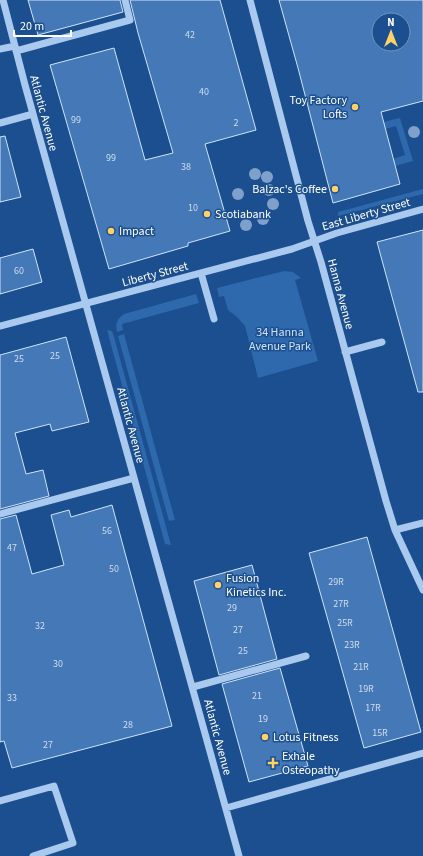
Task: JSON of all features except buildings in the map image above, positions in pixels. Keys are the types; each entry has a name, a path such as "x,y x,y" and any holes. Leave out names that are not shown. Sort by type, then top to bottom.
{"street":[{"name":"Atlantic Avenue","path":"3,0 15,49 239,856"},
{"path":"0,49 15,49 130,20 125,0"},
{"name":"Hanna Avenue","path":"250,0 314,241 386,501 395,530 423,590"},
{"path":"0,123 33,114"},
{"name":"East Liberty Street","path":"314,241 423,209"},
{"name":"Liberty Street","path":"0,326 86,302 111,297 292,249 314,241"},
{"path":"201,273 214,319"},
{"path":"345,352 382,342"},
{"path":"0,514 134,478"},
{"path":"395,530 423,523"},
{"path":"193,687 306,656"},
{"path":"226,808 423,753"},
{"path":"0,801 54,786 73,843 33,856"}],"green space":[{"path":"400,118 413,161 395,166 393,159 405,155 396,126 385,129 383,122"},
{"path":"423,189 423,194 338,216 338,212"},
{"name":"34 Hanna Avenue Park","path":"284,271 293,272 301,278 295,280 318,361 258,378 245,326 228,310 224,296 219,297 217,288"},
{"path":"196,294 199,303 122,324 123,330 117,332 117,322 124,314"},
{"path":"107,330 112,331 114,337 171,545 165,544"},
{"path":"124,334 175,520 169,521 118,336"}],"place":[{"name":"Toy Factory Lofts","path":"355,107"},
{"name":"Balzac's Coffee","path":"335,189"},
{"name":"Scotiabank","path":"207,214"},
{"name":"Impact","path":"111,231"},
{"name":"Fusion Kinetics Inc.","path":"218,585"},
{"name":"Lotus Fitness","path":"265,737"},
{"name":"Exhale Osteopathy","path":"273,763"}]}
